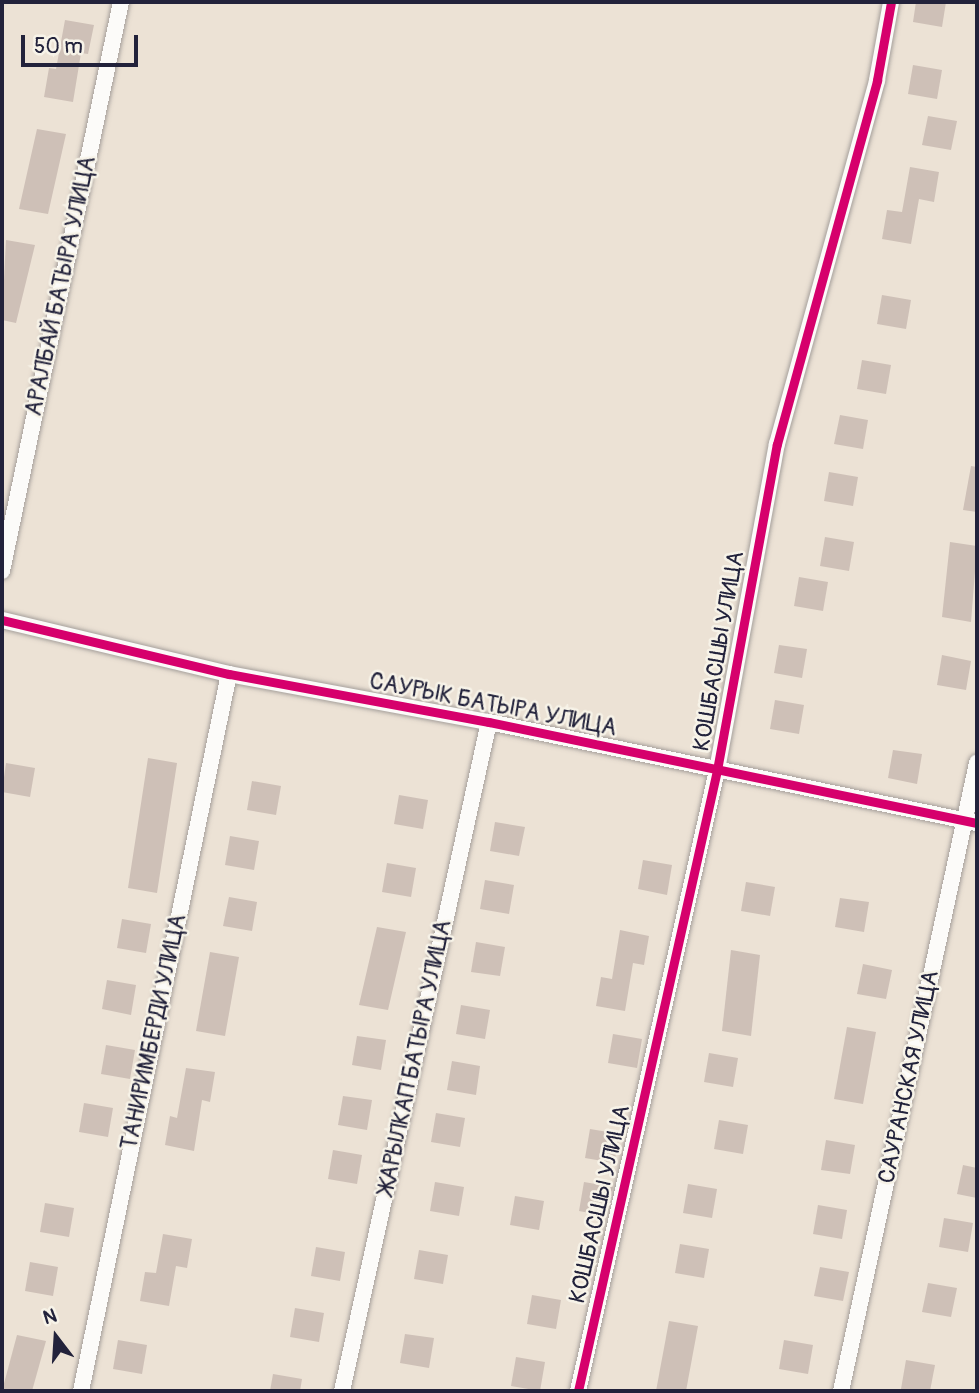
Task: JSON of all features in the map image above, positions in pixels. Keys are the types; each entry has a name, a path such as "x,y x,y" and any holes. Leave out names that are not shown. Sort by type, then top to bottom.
{"street":[{"name":"АРАЛБАЙ БАТЫРА УЛИЦА","path":"2,571 121,2"},
{"name":"КОШБАСШЫ УЛИЦА","path":"578,1391 717,770 777,444 877,80 891,2"},
{"name":"САУРЫК БАТЫРА УЛИЦА","path":"2,620 229,674 489,722 971,822"},
{"name":"ТАНИРИМБЕРДИ УЛИЦА","path":"81,1391 229,674"},
{"name":"ЖАРЫЛКАП БАТЫРА УЛИЦА","path":"342,1391 489,722"},
{"name":"САУРАНСКАЯ УЛИЦА","path":"841,1391 971,822 977,763"}],"building":[{"path":"916,2 946,2 942,27 913,22"},
{"path":"65,20 94,25 88,54 81,53 73,102 44,97 49,68 56,69"},
{"path":"913,65 942,70 937,99 908,94"},
{"path":"928,116 957,121 951,150 922,145"},
{"path":"37,129 66,134 48,214 19,209"},
{"path":"910,167 939,172 934,202 919,199 911,244 882,239 887,210 902,212"},
{"path":"6,240 35,245 16,323 2,320"},
{"path":"882,295 911,300 906,329 877,324"},
{"path":"862,360 891,365 886,394 857,389"},
{"path":"840,415 868,420 863,449 834,444"},
{"path":"971,466 977,467 977,512 963,510"},
{"path":"829,472 858,477 853,506 824,501"},
{"path":"825,537 854,542 849,571 820,566"},
{"path":"950,542 977,546 971,622 942,617"},
{"path":"799,577 828,582 823,611 794,606"},
{"path":"779,645 807,649 802,678 774,673"},
{"path":"942,655 971,661 966,690 937,685"},
{"path":"775,700 804,705 799,734 770,729"},
{"path":"893,750 922,754 917,784 888,778"},
{"path":"148,758 177,763 157,893 128,888"},
{"path":"6,763 35,768 30,797 2,792"},
{"path":"252,781 281,786 276,815 247,810"},
{"path":"399,795 428,800 423,829 394,824"},
{"path":"495,822 525,827 519,856 490,851"},
{"path":"230,836 259,841 254,870 225,865"},
{"path":"643,860 672,865 667,895 638,889"},
{"path":"387,863 416,868 411,897 382,892"},
{"path":"485,880 514,885 509,914 480,909"},
{"path":"746,882 775,887 770,916 741,911"},
{"path":"229,897 257,902 252,931 223,926"},
{"path":"840,898 869,902 864,932 835,927"},
{"path":"122,919 151,924 146,953 117,948"},
{"path":"377,927 406,932 388,1010 359,1005"},
{"path":"620,930 649,936 644,965 633,963 625,1011 596,1006 601,977 612,979"},
{"path":"476,942 505,947 500,976 471,972"},
{"path":"731,950 760,955 751,1036 722,1031"},
{"path":"210,952 239,957 225,1036 196,1031"},
{"path":"863,964 892,970 886,999 857,994"},
{"path":"107,980 136,985 131,1015 102,1009"},
{"path":"461,1005 490,1010 485,1039 456,1034"},
{"path":"847,1027 876,1032 863,1104 834,1099"},
{"path":"613,1034 642,1039 637,1068 608,1063"},
{"path":"357,1036 386,1040 381,1070 352,1065"},
{"path":"106,1045 135,1050 130,1079 101,1074"},
{"path":"709,1053 738,1058 733,1087 704,1082"},
{"path":"452,1061 480,1066 476,1095 447,1090"},
{"path":"186,1068 215,1072 210,1102 202,1100 194,1151 165,1145 170,1116 177,1118"},
{"path":"343,1096 372,1100 367,1130 338,1125"},
{"path":"84,1103 113,1108 108,1137 79,1132"},
{"path":"436,1113 465,1118 460,1147 431,1142"},
{"path":"719,1120 748,1125 743,1154 714,1149"},
{"path":"590,1129 620,1134 614,1163 585,1158"},
{"path":"826,1140 855,1145 850,1174 821,1170"},
{"path":"333,1150 362,1155 357,1184 328,1179"},
{"path":"963,1165 977,1168 977,1198 957,1194"},
{"path":"435,1182 464,1187 459,1216 430,1211"},
{"path":"584,1182 613,1187 606,1216 579,1211"},
{"path":"688,1184 717,1189 712,1218 683,1213"},
{"path":"515,1196 544,1201 539,1230 510,1225"},
{"path":"45,1203 74,1208 69,1237 40,1232"},
{"path":"818,1205 847,1210 842,1239 813,1234"},
{"path":"944,1218 973,1223 968,1252 939,1247"},
{"path":"163,1234 192,1239 187,1268 176,1266 169,1306 140,1301 145,1272 156,1273"},
{"path":"680,1244 709,1249 704,1278 675,1273"},
{"path":"316,1247 345,1252 340,1281 311,1276"},
{"path":"419,1250 448,1255 443,1284 414,1279"},
{"path":"30,1262 58,1267 53,1296 25,1291"},
{"path":"820,1267 849,1272 843,1301 814,1296"},
{"path":"928,1283 957,1288 951,1317 922,1312"},
{"path":"532,1295 561,1300 556,1329 527,1324"},
{"path":"295,1308 324,1313 319,1342 290,1337"},
{"path":"669,1321 698,1326 686,1391 656,1391"},
{"path":"405,1334 434,1338 429,1368 400,1363"},
{"path":"17,1335 46,1341 32,1391 2,1391"},
{"path":"118,1340 147,1345 142,1374 113,1369"},
{"path":"784,1340 813,1345 808,1374 779,1369"},
{"path":"516,1357 545,1362 540,1391 511,1386"},
{"path":"906,1360 935,1365 930,1391 901,1389"},
{"path":"273,1374 302,1379 300,1391 270,1391"}],"cycle path":[{"path":"578,1391 717,770 777,444 877,80 891,2"},
{"path":"2,620 229,674 489,722 977,823"}]}
